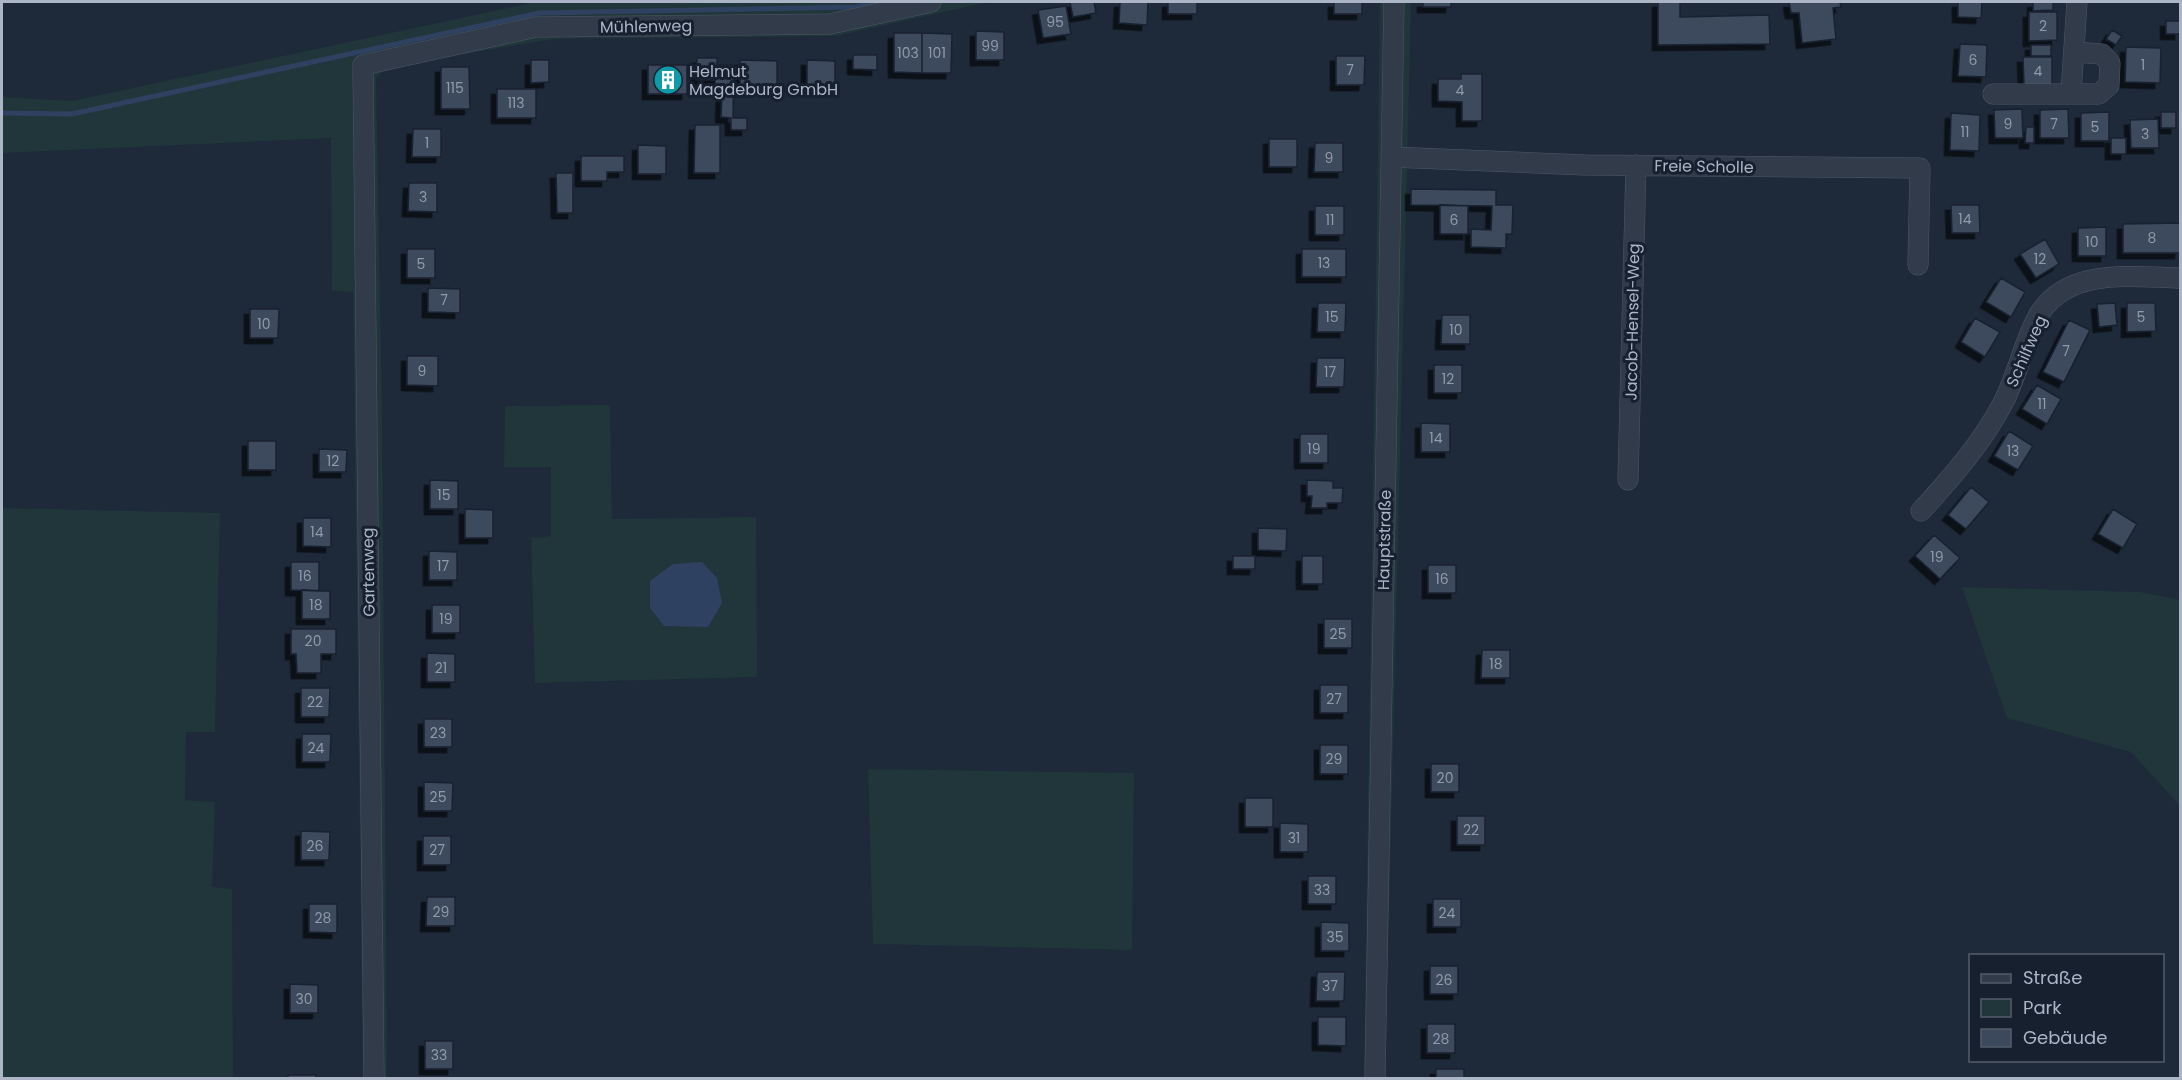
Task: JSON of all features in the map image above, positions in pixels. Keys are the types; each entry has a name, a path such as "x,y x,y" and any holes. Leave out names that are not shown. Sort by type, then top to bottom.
{"street":[{"name":"Mühlenweg","path":"363,65 536,27 830,24 931,2"},
{"name":"Hauptstraße","path":"1375,1078 1394,2"},
{"path":"2071,93 2078,2"},
{"path":"1993,94 2099,94 2109,85 2110,63 2102,54 2074,52"},
{"name":"Gartenweg","path":"363,65 374,1078"},
{"name":"Freie Scholle","path":"1391,157 1636,165 1920,168 1918,266"},
{"name":"Jacob-Hensel-Weg","path":"1628,480 1636,165"},
{"name":"Schilfweg","path":"1921,511 1965,462 2003,401 2037,318 2049,303 2065,289 2101,276 2181,278"}],"green space":[{"path":"989,2 836,36 554,39 389,66 376,78 382,408 387,1078 363,1078 353,292 332,291 331,138 2,153 2,97 72,101 531,3"},
{"path":"1380,2 1411,2 1385,1078 1364,1078"},
{"path":"610,405 612,519 756,517 757,677 535,683 531,538 551,536 551,467 504,467 505,406"},
{"path":"2,508 220,513 215,732 186,732 185,800 215,802 212,887 232,889 233,1078 2,1078"},
{"path":"1962,587 2140,592 2180,600 2180,806 2131,752 2007,718"},
{"path":"868,769 1134,773 1132,950 873,944"}],"water":[{"path":"702,562 717,578 722,603 708,627 664,626 650,608 650,581 673,564"}],"building":[{"path":"1070,2 1094,2 1096,13 1073,17"},
{"path":"1120,2 1148,2 1147,25 1119,23"},
{"path":"1168,2 1197,2 1197,14 1168,14"},
{"path":"1334,2 1362,2 1362,14 1334,14"},
{"path":"1423,2 1451,2 1451,7 1423,7"},
{"path":"1658,2 1680,2 1680,17 1769,15 1770,44 1658,45"},
{"path":"1789,2 1840,2 1841,7 1833,8 1836,39 1802,43 1799,13 1791,13"},
{"path":"1958,2 1982,2 1981,18 1958,17"},
{"path":"2033,2 2053,2 2053,10 2033,11"},
{"path":"1066,6 1071,34 1043,38 1038,10"},
{"path":"2029,12 2057,12 2057,40 2029,41"},
{"path":"2166,21 2180,21 2180,34 2166,34"},
{"path":"2112,30 2122,36 2116,45 2106,39"},
{"path":"976,31 1004,32 1004,60 976,60"},
{"path":"894,33 922,33 922,73 894,72"},
{"path":"922,33 952,34 951,73 922,73"},
{"path":"1960,44 1987,45 1986,77 1958,76"},
{"path":"2031,45 2051,45 2051,56 2031,56"},
{"path":"2126,47 2161,48 2160,83 2125,82"},
{"path":"853,55 877,55 877,70 853,69"},
{"path":"1336,56 1365,56 1364,85 1336,85"},
{"path":"2023,57 2052,57 2052,85 2024,86"},
{"path":"697,58 717,58 717,65 734,65 733,118 747,118 747,130 731,130 731,118 721,117 722,91 715,91 715,80 696,80"},
{"path":"531,60 549,60 549,82 531,83"},
{"path":"740,60 777,61 777,85 756,85 756,91 740,91"},
{"path":"807,60 835,61 835,89 807,89"},
{"name":"Helmut Magdeburg GmbH","path":"648,65 687,65 687,94 648,94"},
{"path":"441,67 469,67 470,109 441,109"},
{"path":"1461,74 1482,74 1482,121 1462,121 1462,102 1438,101 1438,79 1461,79"},
{"path":"497,89 536,89 536,118 497,118"},
{"path":"2022,109 2023,138 1995,138 1994,110"},
{"path":"2068,109 2069,138 2040,138 2040,110"},
{"path":"2109,112 2109,141 2081,141 2081,113"},
{"path":"2161,112 2176,112 2176,128 2161,128"},
{"path":"1951,113 1980,115 1979,151 1950,150"},
{"path":"2158,119 2159,148 2131,148 2130,120"},
{"path":"695,125 720,125 720,173 694,173"},
{"path":"2026,127 2034,127 2034,143 2025,143"},
{"path":"413,129 441,129 441,157 412,157"},
{"path":"2111,138 2126,138 2126,154 2111,154"},
{"path":"1269,139 1297,139 1297,167 1269,167"},
{"path":"1315,143 1343,143 1343,172 1314,172"},
{"path":"638,145 666,146 666,174 638,174"},
{"path":"581,156 624,156 624,172 607,172 607,181 581,181"},
{"path":"556,173 573,173 573,213 557,213"},
{"path":"409,183 437,183 437,212 408,211"},
{"path":"1411,189 1496,190 1496,205 1513,205 1512,234 1506,234 1506,248 1471,247 1471,229 1491,230 1492,206 1411,205"},
{"path":"1440,205 1468,206 1468,234 1440,234"},
{"path":"1951,205 1979,205 1980,233 1952,233"},
{"path":"1315,206 1344,206 1344,235 1315,235"},
{"path":"2180,223 2180,253 2123,253 2123,224"},
{"path":"2106,227 2106,256 2078,256 2078,228"},
{"path":"2045,239 2059,264 2036,278 2020,254"},
{"path":"407,249 435,249 435,278 407,278"},
{"path":"1302,249 1346,249 1346,277 1302,277"},
{"path":"2001,278 2025,292 2011,317 1986,302"},
{"path":"428,288 460,289 460,313 428,312"},
{"path":"1318,303 1346,303 1345,332 1317,332"},
{"path":"2115,303 2117,325 2099,327 2097,304"},
{"path":"2127,303 2155,303 2156,331 2127,332"},
{"path":"250,309 279,309 278,338 250,338"},
{"path":"1442,315 1470,315 1470,344 1441,344"},
{"path":"1975,318 2000,332 1985,357 1961,342"},
{"path":"2069,320 2090,330 2064,382 2043,372"},
{"path":"407,356 438,356 438,386 407,385"},
{"path":"1317,358 1345,358 1344,387 1316,387"},
{"path":"1434,365 1462,365 1462,393 1434,393"},
{"path":"2037,385 2061,399 2047,424 2022,409"},
{"path":"1421,423 1450,424 1450,452 1421,452"},
{"path":"2009,431 2033,446 2018,470 1994,456"},
{"path":"1300,434 1328,434 1328,463 1300,463"},
{"path":"248,441 276,441 276,470 248,470"},
{"path":"319,449 347,450 346,472 319,472"},
{"path":"430,480 458,481 458,509 430,509"},
{"path":"1307,480 1333,481 1333,488 1343,488 1342,503 1327,503 1327,508 1311,508 1312,496 1307,496"},
{"path":"1971,487 1989,502 1966,529 1948,515"},
{"path":"465,509 493,510 493,538 465,538"},
{"path":"2113,509 2137,524 2123,548 2098,534"},
{"path":"303,518 331,518 331,547 303,546"},
{"path":"1258,528 1287,529 1286,551 1258,550"},
{"path":"1934,535 1960,558 1940,579 1915,556"},
{"path":"429,551 457,552 457,580 429,580"},
{"path":"1233,556 1255,556 1255,569 1233,569"},
{"path":"1302,556 1323,556 1323,584 1302,584"},
{"path":"291,562 319,562 319,591 291,590"},
{"path":"1428,565 1456,565 1456,593 1428,593"},
{"path":"302,590 330,591 330,619 302,619"},
{"path":"432,605 460,605 460,633 432,633"},
{"path":"1324,619 1352,619 1352,648 1324,648"},
{"path":"291,629 336,629 336,654 321,654 321,673 297,673 296,654 291,654"},
{"path":"1482,650 1510,650 1510,678 1481,678"},
{"path":"427,653 455,654 455,682 427,682"},
{"path":"1320,685 1348,685 1348,713 1320,713"},
{"path":"301,688 330,688 329,717 301,717"},
{"path":"424,719 452,719 452,747 424,747"},
{"path":"302,734 331,734 330,762 302,762"},
{"path":"1320,745 1348,745 1348,774 1320,774"},
{"path":"1431,764 1459,764 1459,792 1431,792"},
{"path":"424,782 453,783 452,811 424,811"},
{"path":"1245,798 1273,798 1273,827 1245,827"},
{"path":"1457,816 1485,816 1485,845 1457,845"},
{"path":"1280,823 1308,824 1308,852 1280,852"},
{"path":"301,831 330,832 329,860 301,860"},
{"path":"423,836 451,836 451,865 423,865"},
{"path":"1308,876 1336,876 1336,904 1308,904"},
{"path":"427,897 455,897 455,926 426,926"},
{"path":"1433,899 1461,899 1461,927 1433,927"},
{"path":"309,904 337,904 337,933 309,932"},
{"path":"1321,922 1349,923 1349,951 1321,951"},
{"path":"1430,966 1458,966 1458,994 1430,994"},
{"path":"1317,972 1345,972 1344,1001 1316,1001"},
{"path":"290,984 318,985 318,1013 290,1013"},
{"path":"1318,1017 1346,1017 1346,1046 1318,1045"},
{"path":"1427,1024 1455,1024 1455,1053 1427,1053"},
{"path":"425,1041 453,1041 453,1069 425,1069"},
{"path":"1436,1069 1464,1069 1464,1078 1436,1078"},
{"path":"288,1075 316,1075 316,1078 288,1078"}],"waterway":[{"path":"2,113 72,114 539,13 856,7 879,2"}],"place":[{"name":"Helmut Magdeburg GmbH","path":"668,80"}]}
